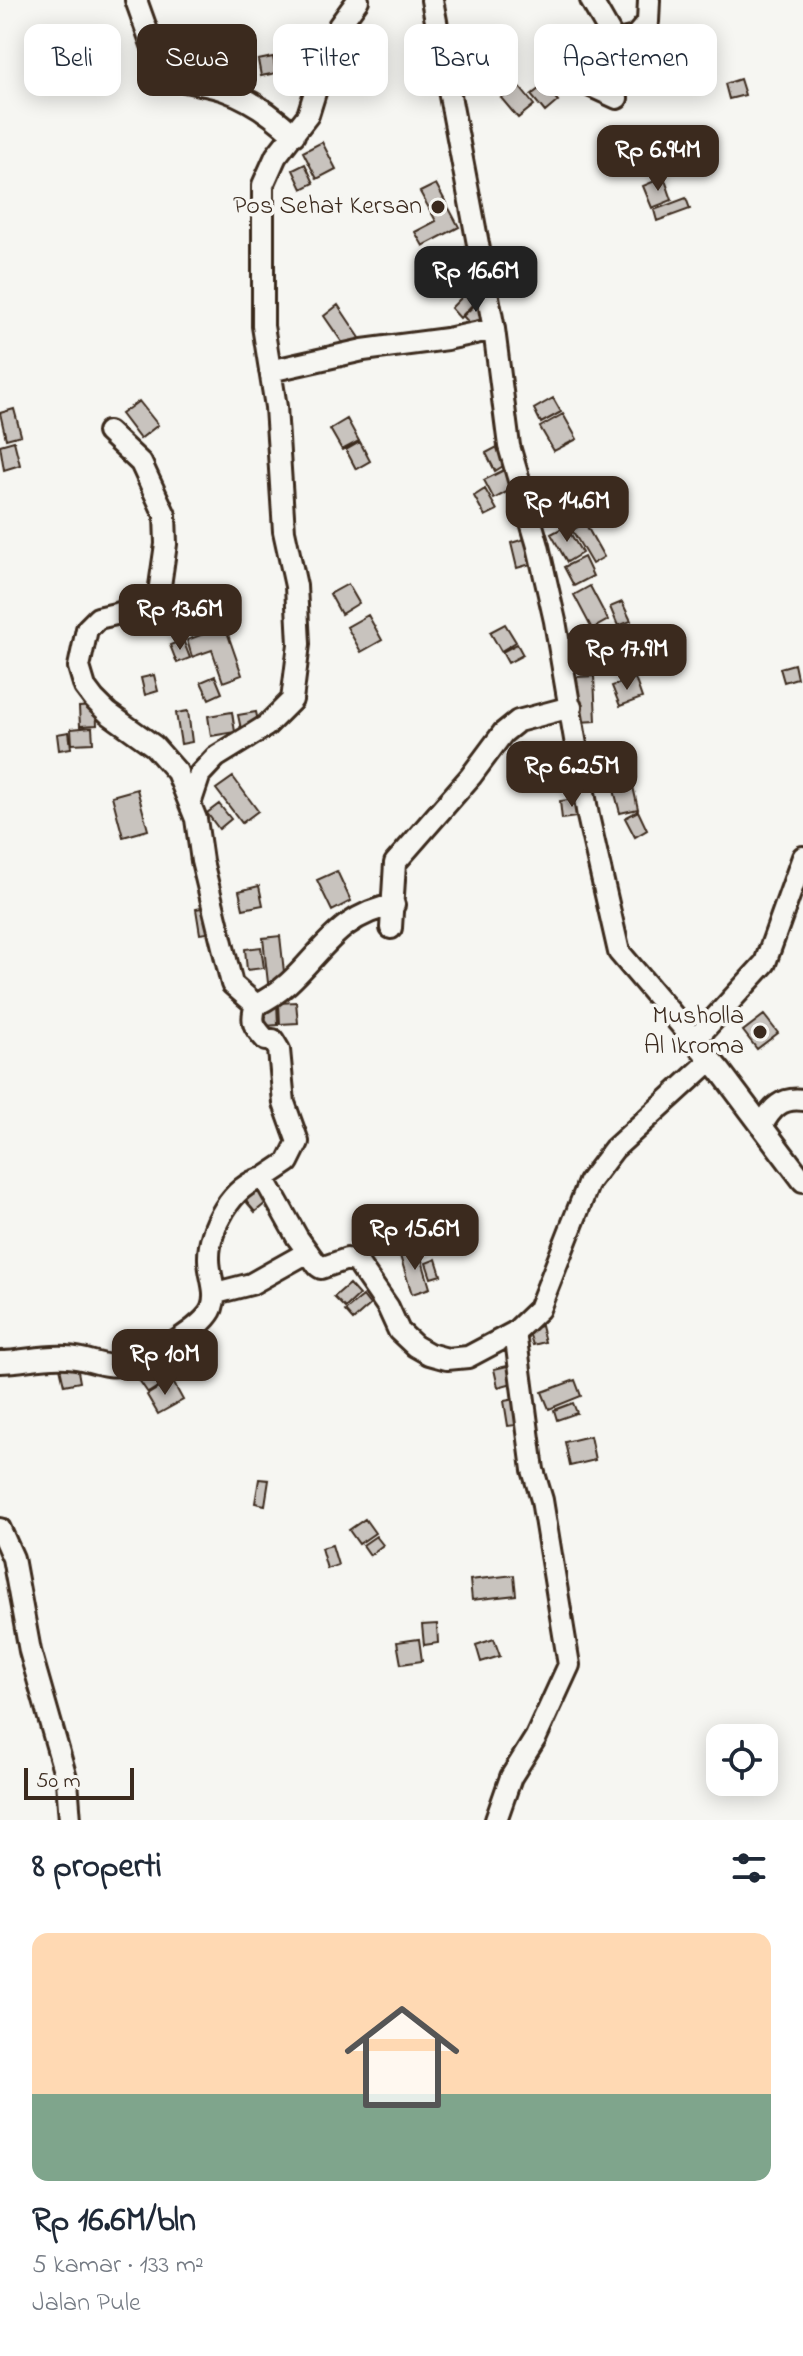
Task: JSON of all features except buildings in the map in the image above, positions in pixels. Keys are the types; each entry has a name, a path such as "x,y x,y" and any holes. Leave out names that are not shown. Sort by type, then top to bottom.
{"street":[{"path":"136,0 162,73 180,81 225,91 272,114 294,135"},
{"path":"190,804 200,774 216,757 266,726 292,700 299,644 296,586 284,531 276,407 263,326 263,185 276,156 308,115 339,26 358,0"},
{"path":"432,0 494,329 509,446 538,546 571,707 588,816 619,952 709,1062 721,1072 803,1181"},
{"path":"591,0 605,24"},
{"path":"646,24 651,16 649,0"},
{"path":"613,96 617,98"},
{"path":"270,371 363,350 494,329"},
{"path":"108,432 141,463 165,515 166,544 159,593 138,609 98,618 87,629 79,667 85,687 94,699 154,746 177,772 196,819 222,953 232,984 256,1005"},
{"path":"391,928 395,863 471,776 503,733 518,721 571,707"},
{"path":"693,1042 765,963 803,857"},
{"path":"0,1362 15,1362 33,1356 68,1357 99,1366 133,1363 208,1318 216,1293 209,1258 218,1224 238,1192 255,1179 264,1178 288,1162 298,1142 284,1103 279,1050 273,1040 266,1040 255,1030 252,1022 256,1005 289,985 343,926 360,914 394,905"},
{"path":"264,1178 308,1252 321,1268 347,1259 357,1262 374,1283 399,1331 415,1346 447,1359 468,1357 515,1332 539,1309 589,1182 614,1149 709,1062"},
{"path":"762,1126 768,1113 781,1102 792,1098 803,1100"},
{"path":"216,1293 251,1284 308,1252"},
{"path":"496,1820 511,1777 536,1737 569,1665 542,1500 533,1470 515,1332"},
{"path":"0,1529 13,1558 30,1651 67,1781 70,1820"}],"place":[{"name":"Pos Sehat Kersan","path":"438,207"},
{"name":"Musholla Al Ikroma","path":"760,1032"}]}
